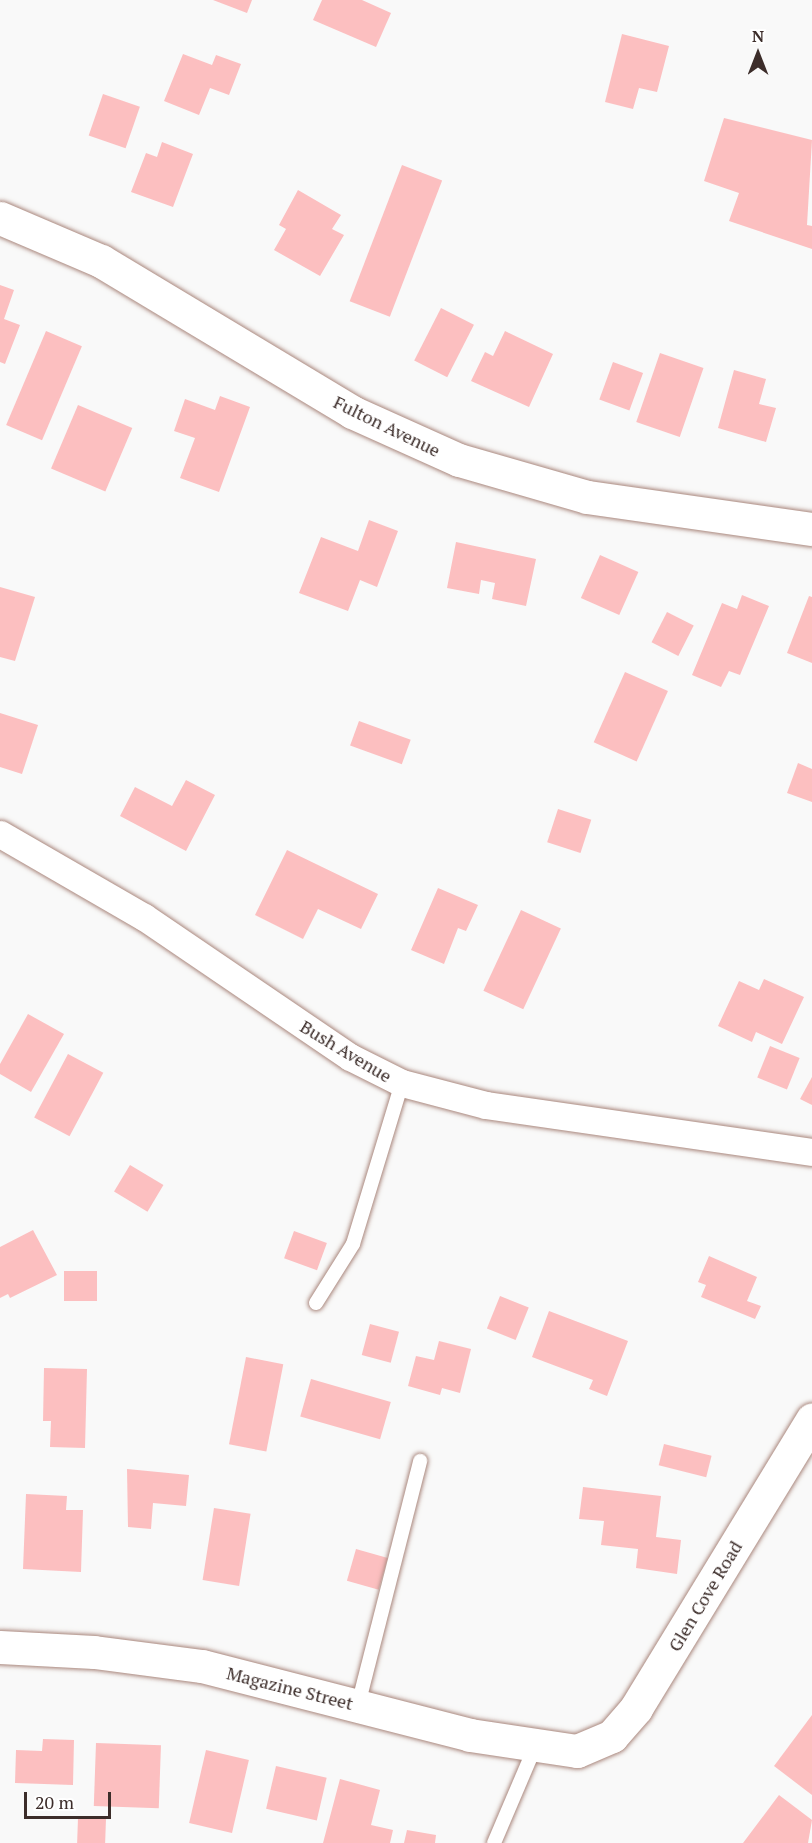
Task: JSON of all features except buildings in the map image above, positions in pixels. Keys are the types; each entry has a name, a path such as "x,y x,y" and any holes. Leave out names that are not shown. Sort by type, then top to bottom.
{"street":[{"name":"Fulton Avenue","path":"0,218 101,261 352,412 459,460 586,497 812,529"},
{"name":"Bush Avenue","path":"0,834 144,917 350,1057 402,1083 486,1106 812,1152"},
{"name":"Glen Cove Road","path":"577,1751 612,1736 636,1708 812,1420"},
{"name":"Magazine Street","path":"0,1647 151,1657 534,1749 577,1751"}],"lane":[{"path":"316,1303 353,1244 402,1083"},
{"path":"358,1705 420,1461"},
{"path":"494,1843 534,1749"}]}
